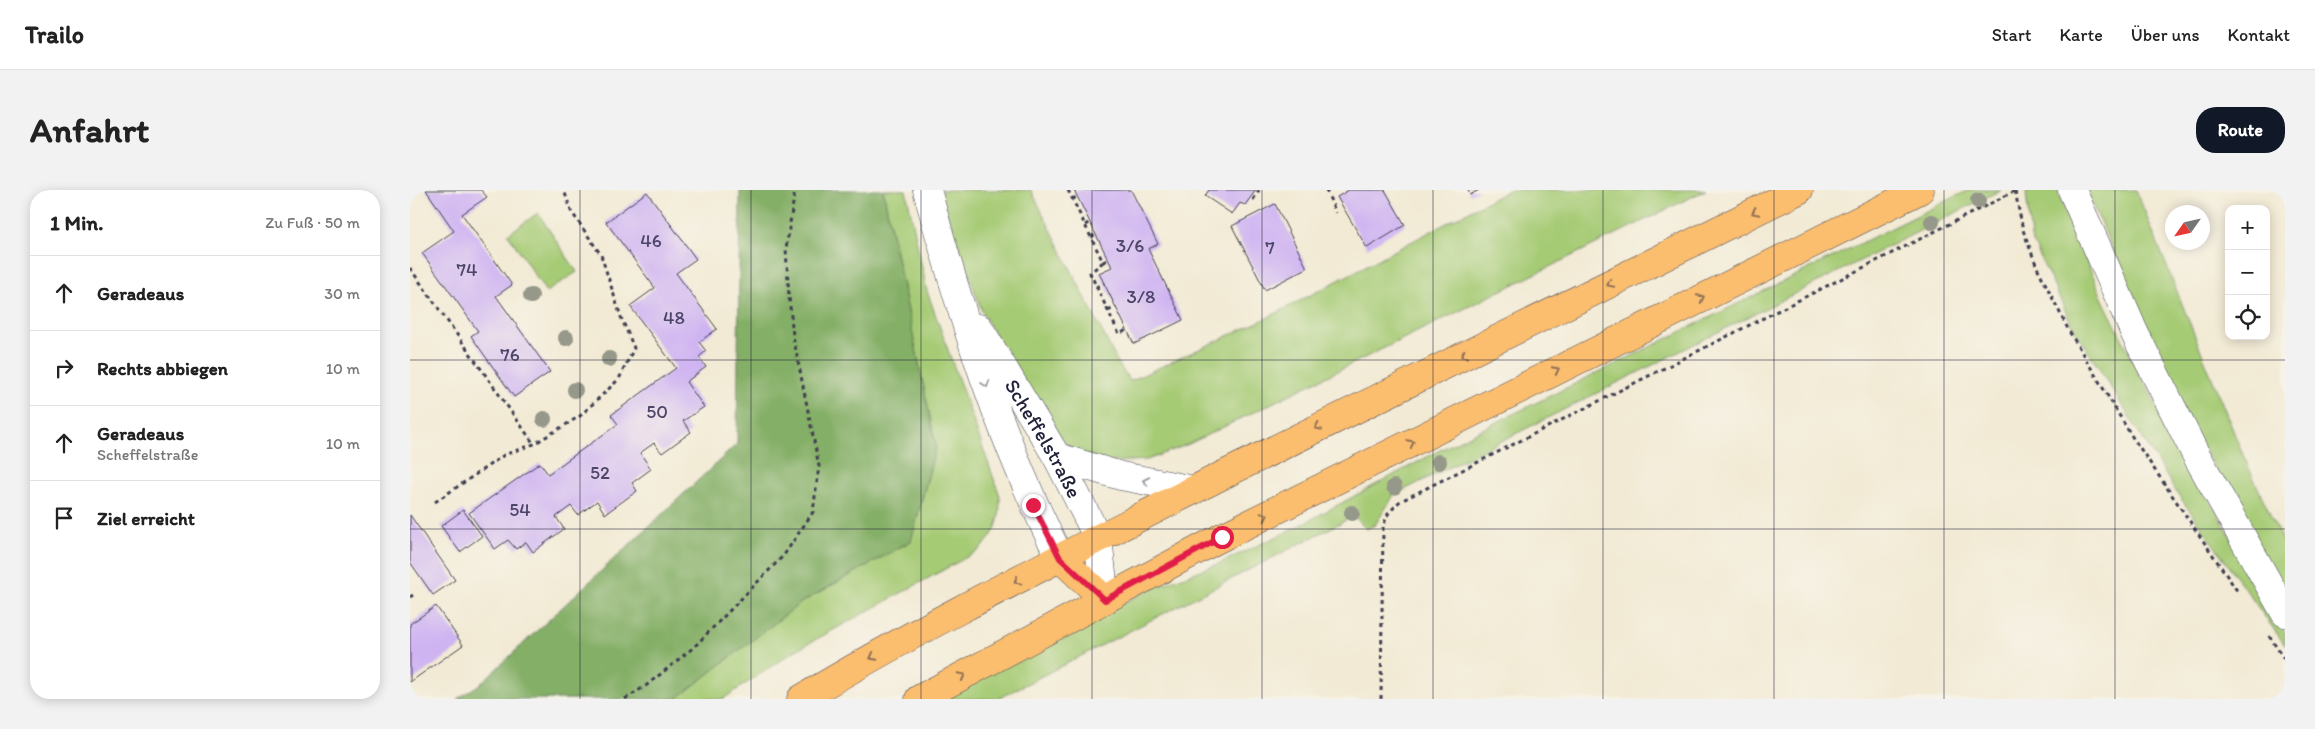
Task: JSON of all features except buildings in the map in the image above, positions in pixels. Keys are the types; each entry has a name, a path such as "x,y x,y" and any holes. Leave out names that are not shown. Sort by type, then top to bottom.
{"main road":[{"path":"801,699 858,665 1098,538 1799,190"},
{"path":"919,699 1222,537 1920,190"},
{"path":"1060,558 1105,600"}],"street":[{"name":"Scheffelstraße","path":"927,190 955,287 993,406 1033,505 1060,558"},
{"path":"2072,190 2135,334 2194,453 2285,612"},
{"name":"Scheffelstraße","path":"955,287 1057,456 1098,538 1105,600"},
{"path":"1057,456 1121,476 1194,490"}],"path":[{"path":"435,502 504,455 534,444 580,416 619,379 634,348 618,308 601,255 571,212 564,190"},
{"path":"625,699 647,685 694,647 784,555 813,512 819,466 793,336 788,297 786,249 795,190"},
{"path":"1068,190 1103,262"},
{"path":"1253,200 1259,190"},
{"path":"1326,190 1336,213"},
{"path":"1381,699 1383,526 1388,514 1399,502 2016,191 2023,230 2037,267 2069,331 2131,435 2241,596"},
{"path":"1072,199 1077,197"},
{"path":"1085,225 1090,222"},
{"path":"1091,237 1096,234"},
{"path":"1108,260 1090,273 1119,334 1127,330"},
{"path":"410,268 534,444"},
{"path":"1096,287 1104,283"},
{"path":"1108,311 1116,308"},
{"path":"2263,628 2285,660"}],"green space":[{"path":"740,190 883,190 936,446 911,541 802,602 676,699 457,699 480,684 737,444"},
{"path":"883,190 906,190 927,291 1000,496 996,527 978,551 791,653 723,699 676,699 802,602 911,541 936,446"},
{"path":"942,190 1031,190 1118,363 1130,381 1269,317 1509,190 1706,190 1189,444 1147,460 1112,462 1076,452 1051,431 1008,360 981,309 942,199"},
{"path":"1969,190 2001,190 1394,495 1375,525 1366,529 1354,516 997,699 942,699 1150,589 1220,563 1295,528 1440,450"},
{"path":"2033,190 2057,190 2103,300 2138,371 2285,634 2285,645 2177,493 2073,327 2031,238 2026,193"},
{"path":"2086,190 2136,190 2243,455 2285,547 2285,593 2193,430"},
{"path":"538,213 577,272 546,292 508,234"}],"route":[{"path":"1033,505 1060,558 1105,600 1222,537"}]}
